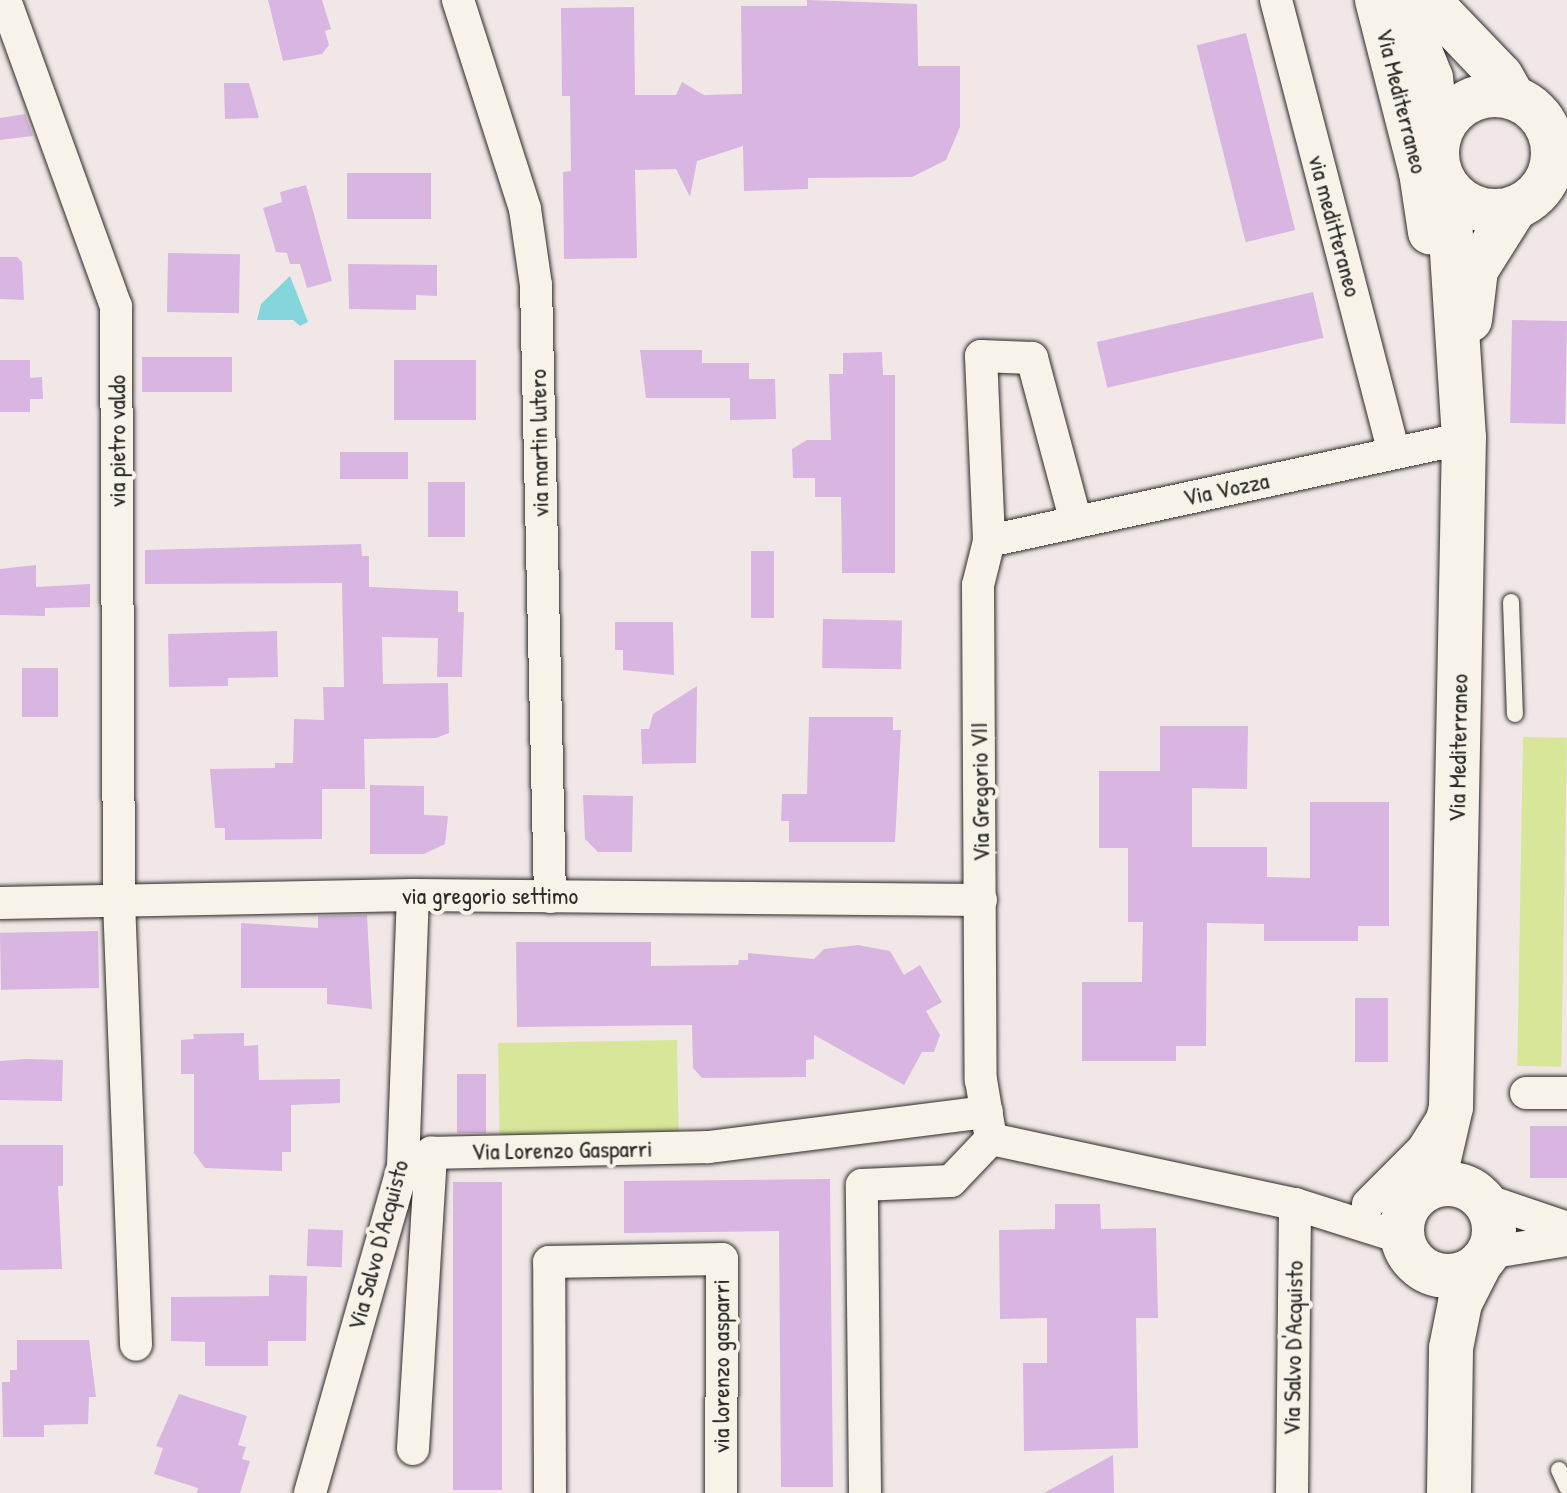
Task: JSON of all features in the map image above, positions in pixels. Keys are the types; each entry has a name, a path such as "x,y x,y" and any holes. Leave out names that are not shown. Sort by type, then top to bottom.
{"main road":[{"name":"Via Mediterraneo","path":"1377,0 1421,172 1437,323 1460,390"},
{"path":"1400,0 1431,78 1437,159 1448,189 1479,209 1538,200 1554,148 1535,102 1501,76 1428,0"},
{"path":"1438,142 1445,124 1474,99 1535,102"},
{"name":"Via Mediterraneo","path":"1417,1224 1436,1172 1451,1107 1464,438 1448,189"},
{"name":"Via Mediterraneo","path":"1460,390 1476,270 1538,200"},
{"name":"Via Mediterraneo","path":"1451,1107 1477,1195"},
{"path":"1448,1380 1417,1224 1449,1184 1477,1195 1493,1219 1484,1258 1460,1303 1448,1380 1449,1493"},
{"path":"1417,1224 1449,1276 1484,1258"}],"street":[{"name":"via pietro valdo","path":"5,0 116,306 119,901 136,1345"},
{"name":"via martin lutero","path":"458,0 525,209 536,285 550,897"},
{"name":"via meditteraneo","path":"1276,0 1394,452"},
{"name":"Via Gregorio VII","path":"989,1126 981,1080 978,585 989,541 981,356 1032,358 1076,522"},
{"name":"Via Vozza","path":"989,541 1464,438"},
{"name":"via gregorio settimo","path":"0,903 413,895 981,900"},
{"name":"Via Salvo D'Acquisto","path":"310,1493 403,1166 413,895"},
{"path":"1526,1093 1567,1093"},
{"path":"1368,1204 1423,1149 1451,1107"},
{"path":"865,1493 862,1185 951,1181 989,1126 1295,1204 1417,1224"},
{"name":"Via Lorenzo Gasparri","path":"413,1449 431,1153 708,1147 989,1126"},
{"path":"1477,1195 1567,1228"},
{"path":"1295,1204 1368,1204 1417,1224"},
{"name":"Via Salvo D'Acquisto","path":"1292,1493 1295,1204"},
{"path":"1484,1258 1567,1240"},
{"name":"via lorenzo gasparri","path":"550,1493 549,1262 722,1259 721,1493"}],"lane":[{"path":"1511,602 1515,714"},
{"path":"1559,1470 1567,1487"}],"green space":[{"path":"1523,737 1567,738 1561,1067 1517,1066"},
{"path":"677,1040 679,1139 500,1142 498,1043"}],"water":[{"path":"290,276 308,322 300,326 293,320 257,320 261,304"}],"building":[{"path":"268,0 322,0 331,29 325,31 329,45 322,54 283,61"},
{"path":"807,0 917,4 918,66 960,66 960,127 946,160 912,177 808,178 808,189 744,191 743,146 697,161 690,197 676,169 635,170 637,258 564,259 563,172 571,171 570,96 562,96 561,8 634,7 635,95 676,95 682,82 704,95 742,94 741,6 807,6"},
{"path":"1246,33 1295,230 1246,242 1197,45"},
{"path":"224,83 249,83 259,118 225,119"},
{"path":"25,114 33,136 0,140 0,118"},
{"path":"347,173 431,173 431,219 347,219"},
{"path":"306,185 332,281 307,288 300,264 290,264 287,253 276,252 263,208 282,202 280,192"},
{"path":"168,253 240,254 239,313 167,312"},
{"path":"0,257 17,257 22,262 24,300 0,299"},
{"path":"348,264 437,265 437,296 416,295 416,310 349,309"},
{"path":"1313,292 1324,338 1107,388 1097,342"},
{"path":"1512,320 1567,321 1565,424 1510,423"},
{"path":"640,350 702,350 702,363 749,363 749,379 775,379 776,419 730,420 730,398 646,398"},
{"path":"882,352 883,375 895,375 895,573 842,573 841,497 815,497 815,478 793,478 792,449 807,440 831,440 829,374 843,374 843,353"},
{"path":"142,357 232,357 232,392 142,392"},
{"path":"0,360 30,360 30,378 42,377 43,399 30,399 30,412 0,412"},
{"path":"394,360 476,360 476,420 394,420"},
{"path":"340,452 408,452 408,479 340,479"},
{"path":"428,482 465,482 465,537 428,537"},
{"path":"361,544 362,556 369,556 369,587 458,591 458,612 464,612 462,677 437,677 438,638 382,637 383,684 448,683 449,733 436,738 364,739 365,789 322,789 322,839 225,840 225,828 215,828 210,769 275,768 275,763 293,763 294,719 324,720 323,687 344,687 342,583 145,584 145,550"},
{"path":"751,551 774,551 774,618 751,618"},
{"path":"36,565 36,587 90,584 90,607 45,608 45,616 0,615 0,569"},
{"path":"823,619 902,620 901,669 822,668"},
{"path":"615,622 673,622 674,675 623,670 623,650 615,650"},
{"path":"277,631 278,677 228,678 228,686 169,687 168,634"},
{"path":"22,668 58,668 58,717 22,717"},
{"path":"697,686 696,763 642,764 641,729 649,729 653,714"},
{"path":"809,717 893,717 893,730 901,730 895,842 789,842 789,821 781,821 782,794 807,794"},
{"path":"1160,726 1248,726 1247,789 1192,788 1192,847 1267,847 1267,877 1310,878 1310,802 1389,802 1389,926 1358,926 1358,941 1264,941 1264,924 1207,923 1206,1046 1176,1046 1176,1061 1082,1061 1082,982 1142,982 1143,922 1128,922 1128,848 1099,848 1099,771 1160,771"},
{"path":"370,785 424,786 424,815 448,816 445,844 424,854 370,854"},
{"path":"583,795 633,796 632,852 598,852 585,839"},
{"path":"367,915 372,1009 327,1004 327,988 241,988 241,923 318,928 318,916"},
{"path":"98,931 99,988 1,990 0,933"},
{"path":"516,942 651,942 651,966 738,965 739,960 748,960 748,953 814,959 824,949 858,945 890,951 904,975 920,965 942,1002 926,1011 940,1035 934,1052 922,1052 904,1085 814,1035 814,1059 806,1060 806,1077 702,1078 693,1068 692,1025 517,1027"},
{"path":"1355,998 1388,998 1388,1062 1355,1062"},
{"path":"244,1033 244,1046 258,1045 259,1080 340,1079 340,1103 291,1105 291,1152 282,1152 282,1171 205,1168 194,1153 194,1074 181,1074 181,1040 194,1039 193,1034"},
{"path":"63,1060 62,1101 0,1100 0,1061"},
{"path":"457,1074 486,1074 486,1133 457,1133"},
{"path":"1530,1126 1567,1126 1567,1178 1530,1178"},
{"path":"0,1145 63,1145 63,1186 58,1186 62,1269 0,1270"},
{"path":"830,1179 833,1487 781,1487 779,1231 624,1233 624,1181"},
{"path":"453,1182 502,1182 502,1490 453,1490"},
{"path":"1055,1204 1100,1204 1101,1229 1156,1228 1158,1318 1136,1318 1138,1448 1024,1451 1023,1363 1047,1363 1047,1318 1000,1319 999,1230 1055,1229"},
{"path":"308,1229 343,1230 342,1267 307,1266"},
{"path":"269,1275 307,1276 306,1341 268,1341 268,1366 205,1366 205,1342 171,1341 171,1297 269,1296"},
{"path":"17,1340 89,1340 96,1397 89,1397 88,1424 44,1425 44,1437 3,1437 2,1382 10,1382 10,1370 17,1370"},
{"path":"179,1394 247,1416 238,1445 246,1447 242,1459 250,1461 240,1493 197,1493 198,1488 154,1474 163,1448 156,1446"},
{"path":"1113,1455 1114,1493 1044,1493"}]}
